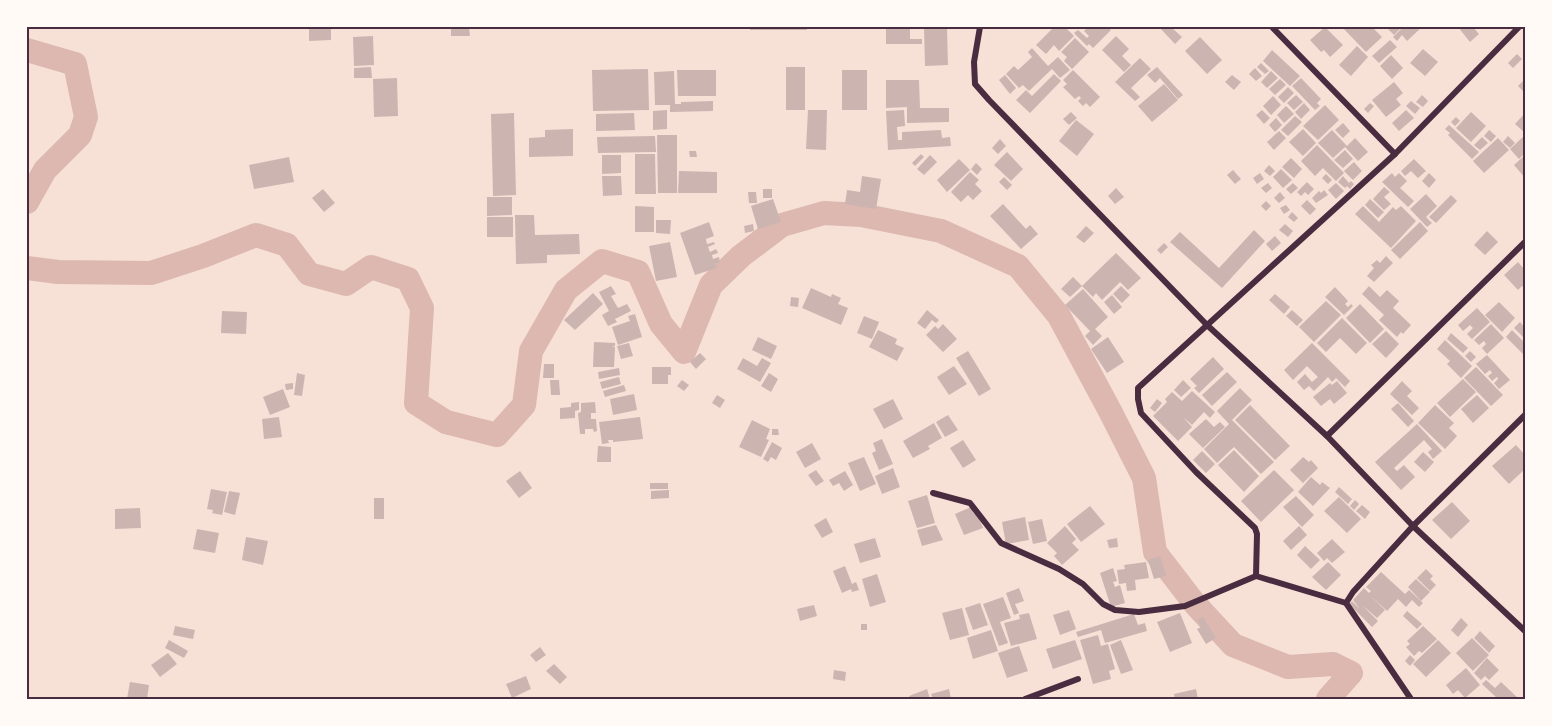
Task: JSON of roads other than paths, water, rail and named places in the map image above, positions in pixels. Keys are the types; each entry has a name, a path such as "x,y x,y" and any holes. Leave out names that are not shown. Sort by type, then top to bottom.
{"street":[{"path":"980,27 974,62 975,84 1207,325 1327,436 1413,526 1525,632"},
{"path":"1272,27 1395,154"},
{"path":"1256,576 1257,534 1255,528 1196,472 1141,413 1138,388 1395,154 1519,27"},
{"path":"1327,436 1525,242"},
{"path":"1346,603 1353,592 1413,526 1525,415"},
{"path":"933,493 970,503 1001,543 1059,569 1083,584 1103,604 1115,610 1139,612 1185,606 1256,576 1276,580 1346,603 1411,699"},
{"path":"1025,699 1078,678"}],"waterway":[{"path":"27,50 75,64 86,117 80,135 45,170 27,202"},
{"path":"27,268 58,272 151,273 256,235 287,245 309,274 346,284 371,267 408,279 422,308 416,403 446,422 497,435 524,405 531,351 566,290 602,261 638,272 661,324 684,352 711,285 741,256 782,225 824,213 861,215 941,231 1018,266 1059,316 1144,478 1155,552 1195,604 1233,645 1288,667 1333,664 1351,673 1328,699"}]}
